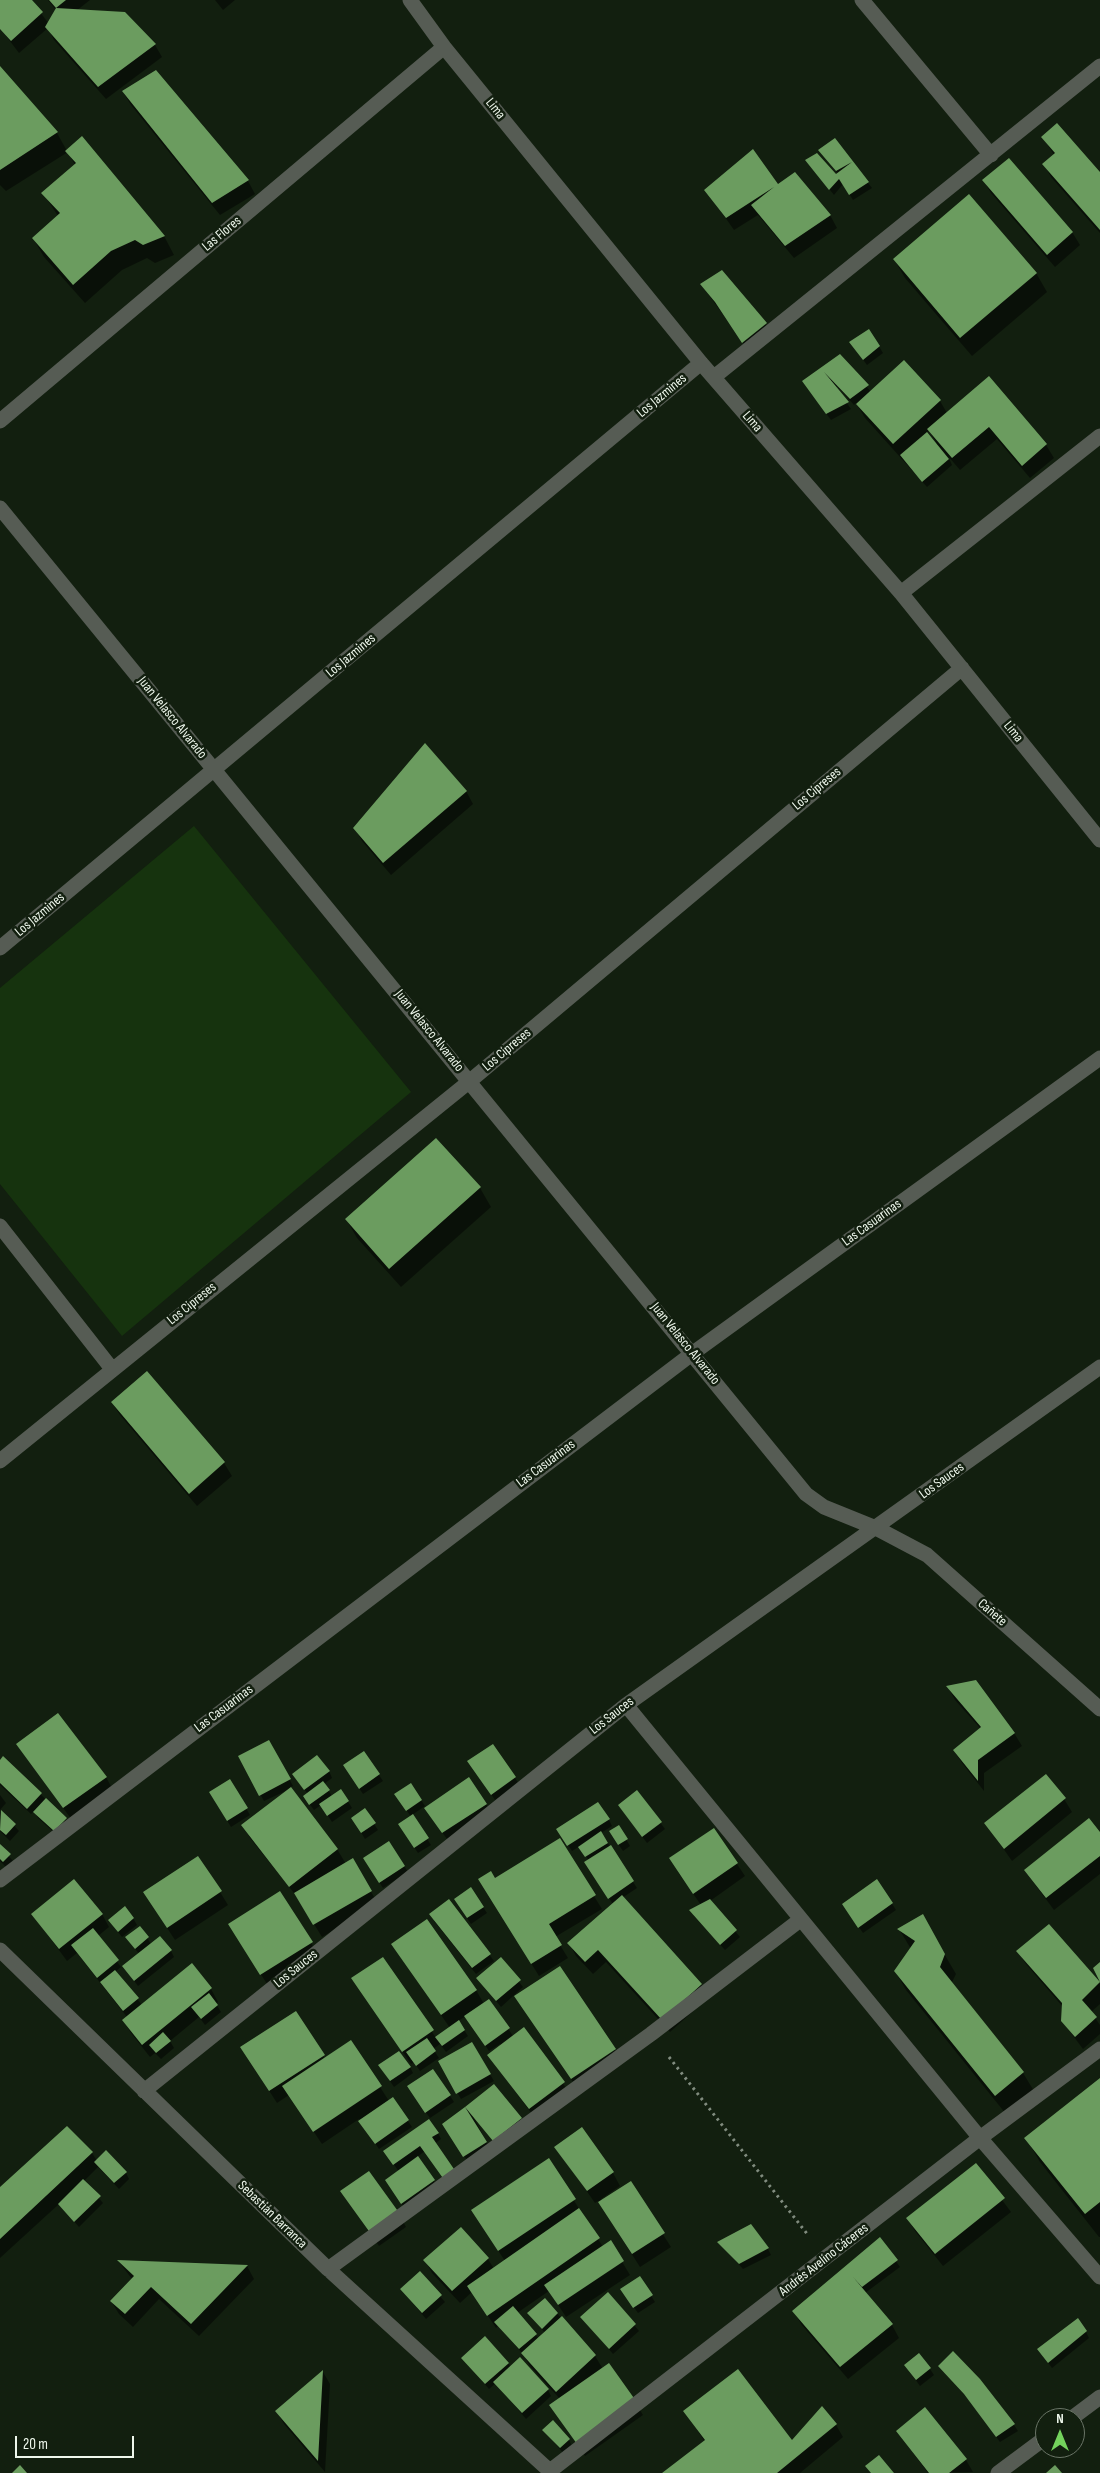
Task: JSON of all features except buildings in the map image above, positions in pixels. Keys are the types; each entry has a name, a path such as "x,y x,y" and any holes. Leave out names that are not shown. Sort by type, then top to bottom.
{"street":[{"name":"Lima","path":"410,0 444,47 701,363 901,593 1100,840"},
{"path":"862,0 991,155"},
{"name":"Las Flores","path":"0,421 444,47"},
{"path":"714,377 1100,66"},
{"name":"Los Jazmines","path":"0,948 701,363"},
{"path":"901,593 1100,436"},
{"name":"Juan Velasco Alvarado","path":"0,508 806,1494 824,1507 876,1528"},
{"name":"Los Cipreses","path":"0,1461 470,1081 962,668"},
{"name":"Las Casuarinas","path":"0,1880 692,1353 1100,1058"},
{"path":"0,1226 112,1369"},
{"name":"Los Sauces","path":"144,2091 626,1705 1100,1367"},
{"name":"Cañete","path":"876,1528 927,1555 1099,1707"},
{"path":"626,1705 980,2138 1100,2277"},
{"path":"328,2269 651,2034 800,1920"},
{"name":"Sebastián Barranca","path":"0,1950 328,2269 551,2472"},
{"name":"Andrés Avelino Cáceres","path":"551,2472 980,2138 1100,2049"},
{"path":"1085,2408 1100,2397"},
{"path":"998,2473 1035,2445"}],"path":[{"path":"651,2034 826,2258"}],"green space":[{"path":"194,826 411,1092 122,1336 0,1184 0,988"}]}
